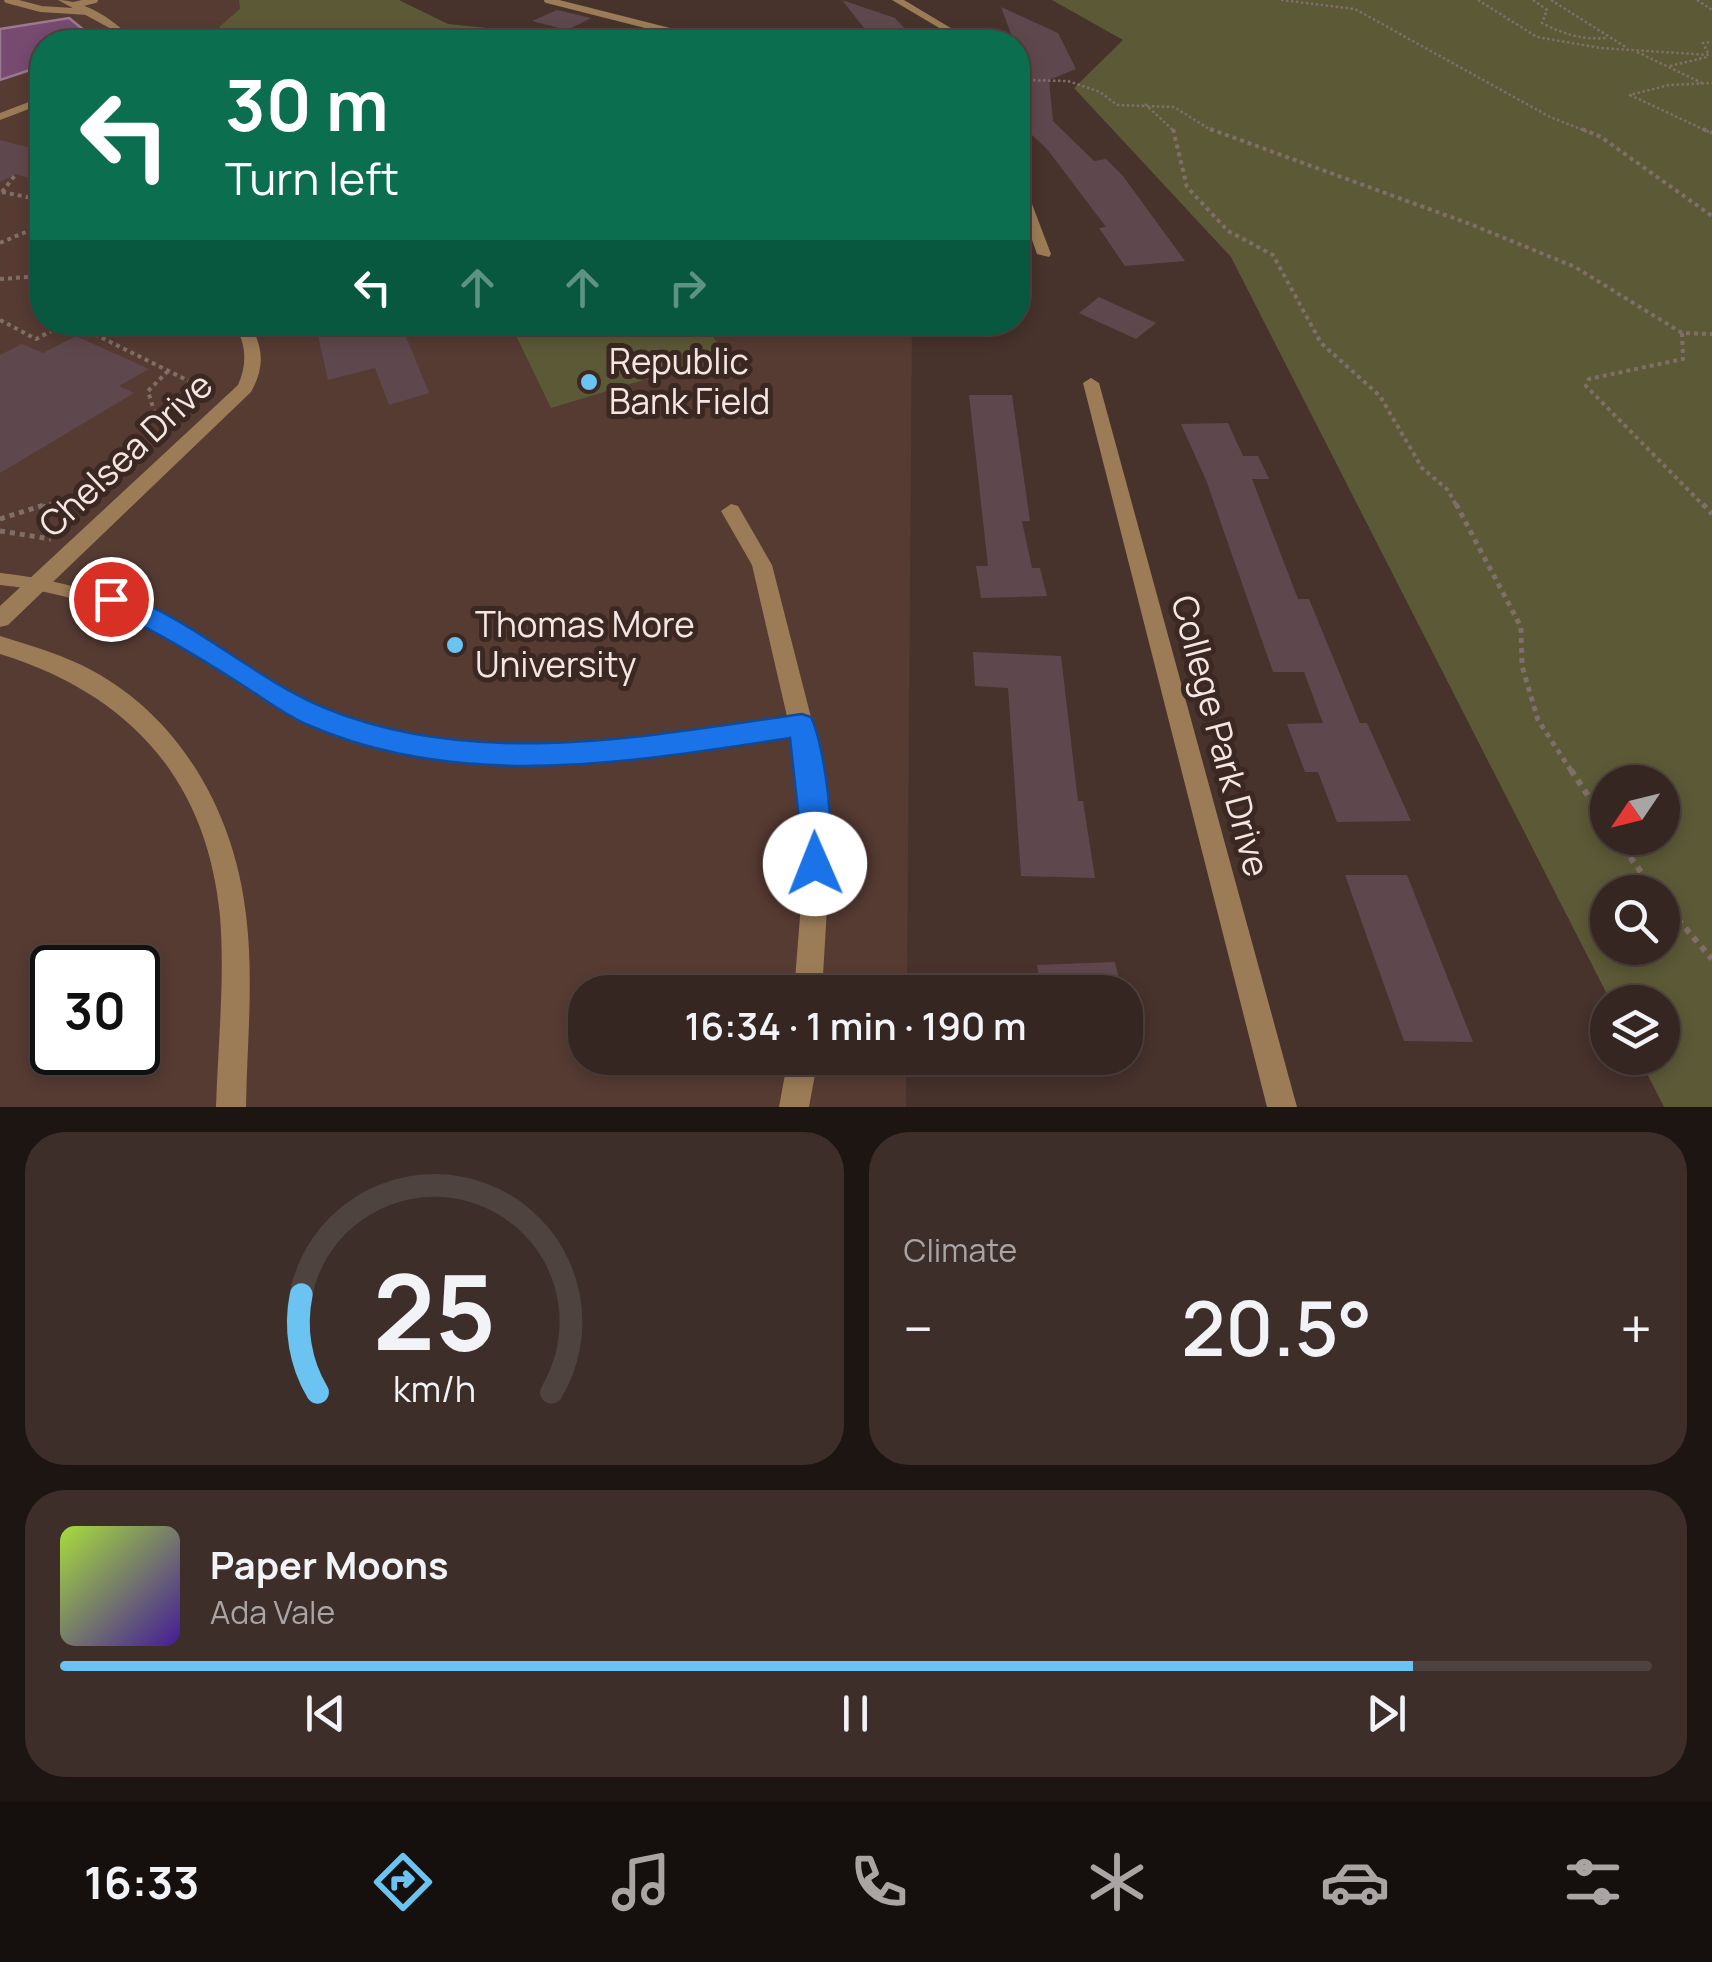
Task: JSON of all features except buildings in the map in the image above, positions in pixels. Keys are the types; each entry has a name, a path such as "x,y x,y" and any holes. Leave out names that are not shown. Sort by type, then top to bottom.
{"street":[{"path":"898,0 949,30"},
{"path":"69,3 120,30"},
{"path":"0,117 30,105"},
{"path":"19,110 30,111"},
{"path":"1030,208 1044,254"},
{"name":"Chelsea Drive","path":"0,620 144,480 232,403 252,377 249,335"},
{"name":"College Park Drive","path":"1091,383 1282,1107"},
{"path":"731,511 762,565 802,725 814,807 816,892 809,975"},
{"path":"0,645 72,668 112,692 153,726 186,768 210,815 230,893 231,1107"},
{"path":"794,1107 800,1075"}],"lane":[{"path":"7,0 41,9 88,12"},
{"path":"69,3 96,0"},
{"path":"546,0 671,30"},
{"path":"0,578 40,581 111,599 168,626 314,716 380,738 449,752 598,754 802,725"}],"path":[{"path":"1280,0 1355,9"},
{"path":"1345,0 1550,117 1602,137 1712,216"},
{"path":"1478,0 1537,37 1633,51 1711,56"},
{"path":"1534,0 1547,10 1542,23 1557,31 1592,40 1606,38 1702,83"},
{"path":"1551,0 1606,32 1606,38"},
{"path":"1697,0 1712,10"},
{"path":"1711,56 1703,43 1712,42"},
{"path":"1667,66 1701,62 1711,56"},
{"path":"1030,80 1068,81 1100,92 1107,102 1118,106 1174,108 1216,133 1575,267 1682,333 1712,334"},
{"path":"1712,83 1668,85 1630,95 1712,133"},
{"path":"1144,104 1175,131 1188,187 1228,231 1273,256 1320,343 1380,396 1422,468 1448,490 1522,627 1522,666 1538,720 1590,799"},
{"path":"16,174 1,193 30,198"},
{"path":"0,242 30,231"},
{"path":"0,279 30,277"},
{"path":"0,320 36,339 49,335"},
{"path":"1682,333 1682,359 1588,379 1586,386 1712,514"},
{"path":"96,335 232,403"},
{"path":"168,371 148,391 158,424 182,446"},
{"path":"0,519 43,508 75,491 144,480"},
{"path":"0,532 78,544"},
{"path":"1680,922 1712,959"}],"shaded area":[{"name":"Thomas More University","path":"0,0 323,0 382,30 30,30 30,335 912,335 907,975 568,975 568,1075 906,1075 906,1107 0,1107"},
{"path":"239,0 399,0 448,24 492,30 219,27 240,9"},
{"path":"1052,0 1712,0 1712,1107 1664,1107 1648,1075 1680,1075 1680,985 1602,985 1592,965 1680,965 1680,875 1590,875 1590,961 1231,257 1074,88 1123,40"},
{"path":"69,18 84,30 30,30 30,70 0,80 0,29"},
{"name":"Republic Bank Field","path":"516,335 712,335 726,355 551,408"}],"place":[{"name":"Republic Bank Field","path":"589,382"},
{"name":"Thomas More University","path":"455,645"}],"route":[{"path":"111,599 168,626 314,716 380,738 449,752 598,754 802,725 814,807 815,864"}]}
